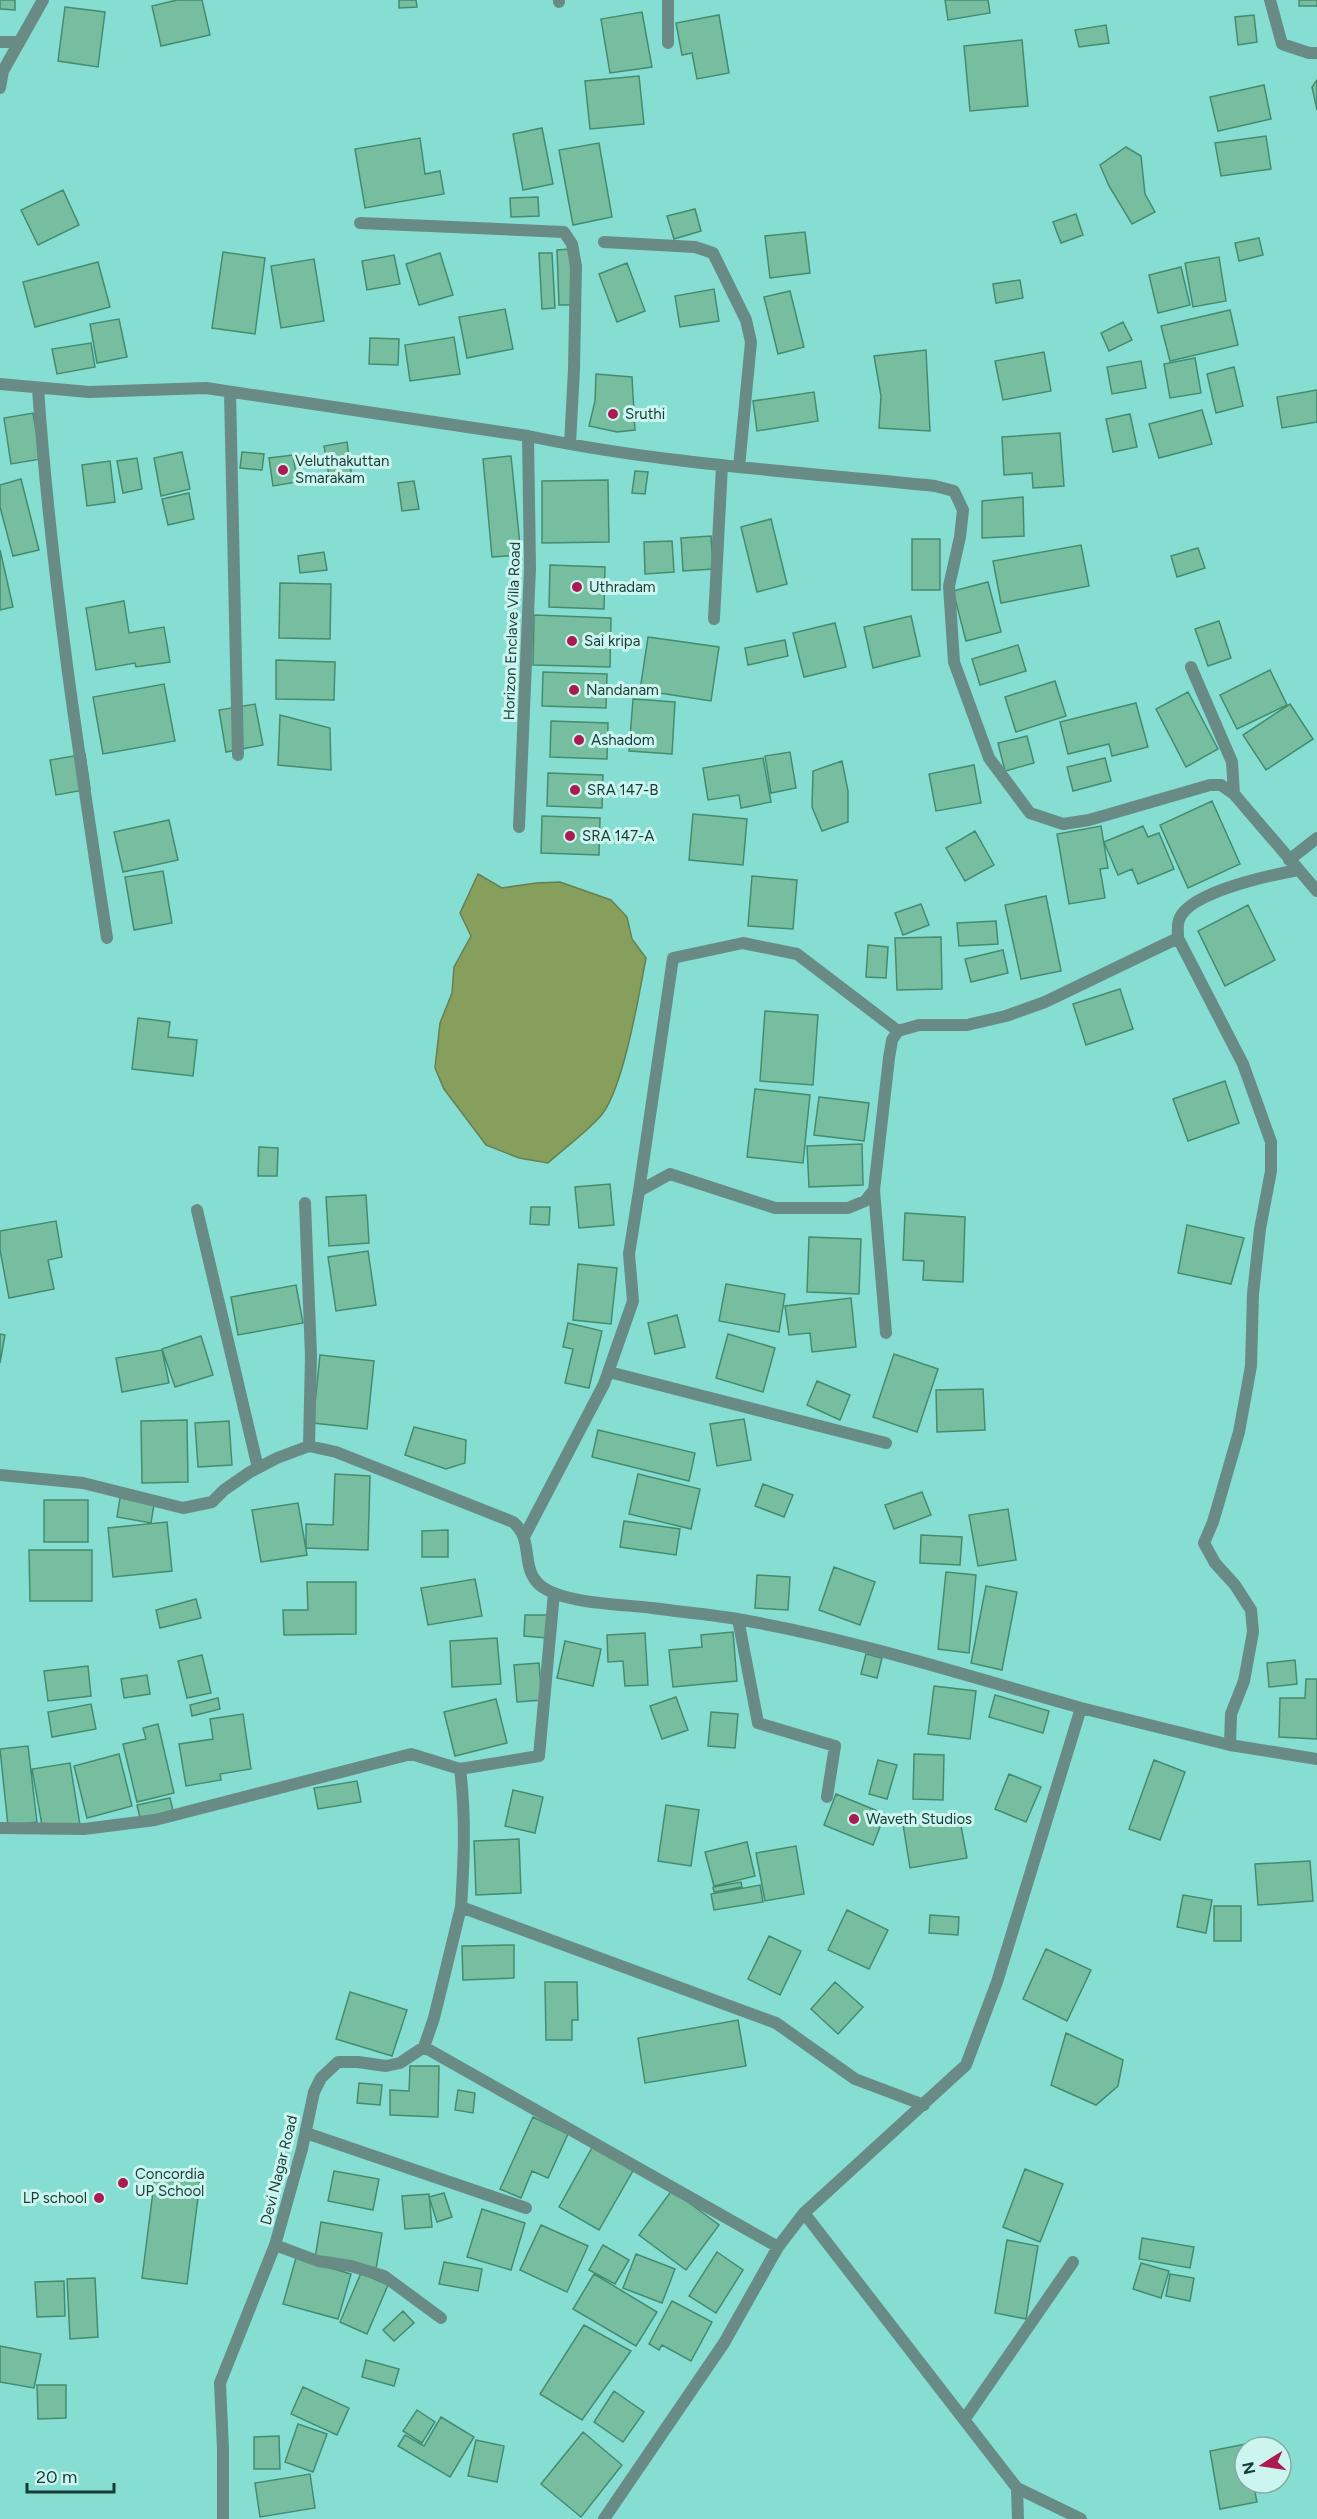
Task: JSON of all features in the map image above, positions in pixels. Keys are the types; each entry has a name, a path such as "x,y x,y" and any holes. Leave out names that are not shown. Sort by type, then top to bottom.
{"street":[{"path":"0,87 3,71 43,0"},
{"path":"668,0 668,43"},
{"path":"1270,0 1282,44 1309,53 1317,53"},
{"path":"0,42 19,42"},
{"path":"360,223 564,232 572,244 576,266 570,444"},
{"path":"604,242 695,247 713,253 746,320 751,342 739,467"},
{"path":"0,384 89,392 206,388 722,465 935,486 954,491 963,510 960,537 949,585 954,662 989,758 1030,813 1063,824 1089,820 1210,785 1221,785 1234,794 1317,891"},
{"path":"38,389 46,497 89,824 107,938"},
{"path":"230,392 238,755"},
{"name":"Horizon Enclave Villa Road","path":"519,827 530,568 528,436"},
{"path":"714,619 722,465"},
{"path":"1191,667 1232,762 1234,794"},
{"path":"1289,860 1317,838"},
{"path":"1230,1745 1231,1714 1244,1681 1253,1632 1251,1610 1235,1585 1215,1563 1204,1543 1213,1522 1239,1432 1251,1366 1253,1294 1260,1229 1271,1171 1271,1142 1243,1064 1178,939 1179,920 1187,908 1223,889 1265,876 1298,870"},
{"path":"886,1333 874,1190 889,1058 892,1040 898,1031 919,1025 967,1025 1006,1016 1045,1002 1178,939"},
{"path":"525,1535 609,1372 633,1301 629,1254 673,958 743,943 797,954 898,1031"},
{"path":"639,1191 670,1174 775,1208 848,1208 865,1201 874,1190"},
{"path":"305,1203 311,1356 309,1446"},
{"path":"197,1210 258,1468"},
{"path":"609,1372 886,1443"},
{"path":"0,1475 83,1483 183,1508 212,1502 224,1490 258,1468 309,1446 336,1452 508,1519 525,1535 529,1567 533,1576 541,1585 554,1593 570,1598 738,1619 861,1646 1081,1708 1230,1745 1317,1759"},
{"path":"0,1828 84,1828 155,1820 411,1754 460,1769 539,1756 554,1593"},
{"path":"738,1619 758,1723 835,1746 827,1797"},
{"path":"604,2519 724,2343 778,2247 804,2213 966,2066 997,1982 1081,1708"},
{"path":"460,1769 465,1843 461,1907 434,2018 424,2047 778,2247"},
{"path":"461,1907 776,2023 855,2079 924,2105"},
{"name":"Devi Nagar Road","path":"223,2519 224,2449 220,2383 275,2245 306,2133 314,2092 321,2078 338,2062 386,2066 400,2063 424,2047"},
{"path":"306,2133 526,2208"},
{"path":"804,2213 1017,2488 1081,2519"},
{"path":"275,2245 318,2260 351,2266 384,2276 441,2319"},
{"path":"964,2420 1072,2262"},
{"path":"1017,2488 1018,2519"}],"shaded area":[{"path":"478,874 502,888 560,882 611,900 627,917 632,939 646,958 630,1038 611,1100 603,1113 585,1132 548,1163 519,1158 486,1145 444,1089 435,1068 440,1023 452,993 454,967 471,936 460,913"}],"building":[{"path":"0,0 15,0 15,10 0,9"},
{"path":"177,0 202,0 210,35 161,46 152,6"},
{"path":"399,0 416,0 417,7 399,8"},
{"path":"945,0 988,0 990,13 948,20"},
{"path":"1299,0 1317,0 1317,6 1299,6"},
{"path":"65,7 105,12 98,67 58,61"},
{"path":"642,12 652,67 610,73 601,19"},
{"path":"719,15 729,73 697,79 692,53 682,55 676,23"},
{"path":"1254,15 1257,42 1238,45 1235,17"},
{"path":"1106,25 1109,43 1079,47 1075,30"},
{"path":"1022,40 1028,106 970,111 964,46"},
{"path":"639,76 644,124 590,129 585,81"},
{"path":"1317,80 1317,110 1312,87"},
{"path":"1264,85 1271,119 1218,131 1210,97"},
{"path":"542,128 553,184 523,190 513,134"},
{"path":"1266,136 1271,169 1221,176 1215,143"},
{"path":"420,138 425,174 440,171 444,194 365,208 355,149"},
{"path":"599,143 612,217 573,225 559,150"},
{"path":"1126,147 1141,156 1145,194 1155,212 1132,224 1109,186 1100,165"},
{"path":"63,190 79,225 38,245 21,210"},
{"path":"538,197 539,216 511,217 510,198"},
{"path":"695,209 701,231 674,239 667,216"},
{"path":"1076,214 1083,235 1061,243 1053,222"},
{"path":"805,232 810,273 770,278 765,236"},
{"path":"1259,238 1263,255 1239,261 1235,243"},
{"path":"570,249 572,305 559,305 557,250"},
{"path":"223,252 265,258 255,334 212,328"},
{"path":"440,253 453,295 419,305 406,264"},
{"path":"539,253 552,253 555,308 542,309"},
{"path":"394,255 400,284 367,290 362,261"},
{"path":"1219,257 1226,301 1193,307 1185,263"},
{"path":"314,259 324,321 281,328 271,266"},
{"path":"98,262 110,307 35,327 23,282"},
{"path":"627,263 645,311 617,322 599,274"},
{"path":"1181,267 1190,305 1158,313 1149,275"},
{"path":"1020,280 1023,298 996,303 993,284"},
{"path":"714,289 719,321 680,327 675,296"},
{"path":"790,291 804,347 778,354 764,297"},
{"path":"505,309 513,349 467,358 459,317"},
{"path":"1230,310 1238,345 1170,361 1161,326"},
{"path":"119,319 127,357 97,363 90,324"},
{"path":"1123,322 1132,340 1109,351 1101,333"},
{"path":"454,337 460,374 410,381 405,345"},
{"path":"370,338 399,339 398,365 369,364"},
{"path":"91,343 95,367 57,374 52,349"},
{"path":"926,350 930,431 879,428 881,396 874,356"},
{"path":"1044,352 1051,391 1003,400 995,361"},
{"path":"1195,358 1201,393 1170,398 1164,364"},
{"path":"1141,361 1146,388 1112,394 1107,367"},
{"path":"1234,367 1243,406 1216,413 1207,374"},
{"name":"Sruthi","path":"596,374 632,377 635,430 617,432 589,426 595,401"},
{"path":"1317,390 1317,422 1282,428 1277,397"},
{"path":"814,392 818,421 757,431 753,401"},
{"path":"1202,410 1212,444 1159,458 1149,424"},
{"path":"33,413 41,459 11,464 4,418"},
{"path":"1130,414 1137,447 1113,452 1106,419"},
{"path":"1060,433 1064,486 1033,488 1032,473 1004,475 1002,437"},
{"path":"347,442 352,478 330,482 324,446"},
{"path":"182,452 190,489 161,496 154,458"},
{"path":"242,452 264,454 262,470 240,468"},
{"name":"Veluthakuttan Smarakam","path":"293,455 297,482 273,486 269,458"},
{"path":"511,456 521,555 492,557 483,459"},
{"path":"137,458 142,489 123,493 117,461"},
{"path":"110,461 115,502 87,506 82,465"},
{"path":"635,471 648,472 645,494 632,493"},
{"path":"21,479 39,550 13,556 0,507 0,485"},
{"path":"608,480 609,542 542,543 542,481"},
{"path":"414,481 419,509 402,511 398,483"},
{"path":"189,493 194,519 168,525 162,499"},
{"path":"1023,497 1024,536 982,538 982,501"},
{"path":"771,519 787,584 757,592 741,527"},
{"path":"711,536 713,569 683,571 681,538"},
{"path":"912,539 940,539 940,590 912,590"},
{"path":"672,541 674,572 645,574 644,542"},
{"path":"1081,545 1089,586 1001,603 993,561"},
{"path":"1198,548 1205,568 1177,577 1171,556"},
{"path":"0,550 13,607 0,610"},
{"path":"324,552 327,570 300,573 298,556"},
{"name":"Uthradam","path":"550,565 605,567 604,609 549,607"},
{"path":"988,582 1001,632 966,641 953,591"},
{"path":"280,583 331,584 330,639 279,638"},
{"path":"124,601 129,633 164,627 170,662 136,667 135,663 96,670 86,608"},
{"name":"Sai kripa","path":"534,615 611,618 610,667 533,665"},
{"path":"911,616 920,656 873,668 864,627"},
{"path":"1219,621 1231,658 1208,666 1195,629"},
{"path":"835,623 846,667 804,677 793,633"},
{"path":"648,637 719,647 711,701 640,690"},
{"path":"785,640 788,656 748,665 745,648"},
{"path":"1018,645 1026,671 980,685 972,659"},
{"path":"276,660 335,662 334,700 276,699"},
{"path":"1270,670 1287,705 1237,729 1220,695"},
{"name":"Nandanam","path":"543,672 607,674 606,708 542,706"},
{"path":"1055,681 1066,716 1016,732 1005,697"},
{"path":"164,684 175,741 103,754 93,697"},
{"path":"1188,692 1218,749 1186,767 1156,709"},
{"path":"633,699 675,702 672,754 629,751"},
{"path":"1136,703 1148,747 1112,756 1109,744 1068,754 1060,722"},
{"path":"255,704 263,745 226,752 219,710"},
{"path":"1290,704 1313,739 1266,770 1243,735"},
{"path":"280,715 330,728 331,770 278,765"},
{"name":"Ashadom","path":"551,721 608,723 607,759 550,757"},
{"path":"1027,736 1034,763 1005,771 998,743"},
{"path":"790,752 796,788 771,793 765,756"},
{"path":"85,754 90,789 56,795 50,760"},
{"path":"763,758 771,802 741,808 739,795 708,800 703,768"},
{"path":"1105,758 1111,781 1073,791 1067,767"},
{"path":"842,761 848,791 848,822 822,831 812,807 813,771"},
{"path":"974,765 981,803 936,811 929,774"},
{"name":"SRA 147-B","path":"548,773 603,775 602,808 547,806"},
{"path":"1212,801 1240,864 1188,888 1160,825"},
{"path":"693,814 747,819 743,865 689,860"},
{"name":"SRA 147-A","path":"542,816 600,818 599,855 541,853"},
{"path":"169,820 178,860 123,872 114,832"},
{"path":"1101,826 1108,868 1100,869 1105,898 1069,904 1057,834"},
{"path":"1143,826 1148,837 1159,833 1174,869 1138,884 1132,869 1118,875 1104,842"},
{"path":"975,831 994,865 965,881 946,848"},
{"path":"163,871 172,923 134,930 125,877"},
{"path":"752,876 797,880 793,929 748,926"},
{"path":"1046,896 1061,971 1021,979 1005,905"},
{"path":"921,904 929,925 903,935 895,913"},
{"path":"1248,905 1275,960 1225,986 1198,931"},
{"path":"996,921 998,944 959,946 957,923"},
{"path":"941,937 942,989 897,990 895,938"},
{"path":"868,945 888,947 886,978 866,977"},
{"path":"1003,950 1008,973 971,982 965,959"},
{"path":"1120,989 1133,1029 1086,1045 1073,1004"},
{"path":"765,1011 818,1015 813,1085 760,1081"},
{"path":"138,1018 170,1022 168,1037 197,1040 193,1076 132,1069"},
{"path":"1225,1081 1239,1123 1188,1141 1173,1099"},
{"path":"755,1089 810,1095 803,1163 747,1157"},
{"path":"819,1097 869,1103 864,1141 814,1135"},
{"path":"862,1144 863,1185 809,1187 807,1146"},
{"path":"259,1147 278,1148 277,1176 258,1176"},
{"path":"610,1184 614,1225 579,1228 575,1187"},
{"path":"366,1195 369,1243 329,1246 326,1197"},
{"path":"531,1207 550,1207 549,1225 530,1224"},
{"path":"905,1213 965,1217 963,1282 923,1280 924,1261 903,1260"},
{"path":"56,1221 62,1257 48,1260 54,1289 9,1298 0,1250 0,1231"},
{"path":"1187,1225 1244,1238 1231,1284 1178,1273"},
{"path":"809,1237 861,1239 859,1294 807,1292"},
{"path":"368,1251 376,1305 336,1311 328,1257"},
{"path":"578,1264 617,1268 611,1324 573,1320"},
{"path":"726,1284 785,1294 779,1332 719,1321"},
{"path":"296,1285 303,1323 238,1335 231,1297"},
{"path":"851,1298 856,1347 812,1352 810,1333 789,1335 785,1306"},
{"path":"677,1315 685,1347 655,1354 648,1323"},
{"path":"568,1323 602,1331 589,1388 565,1383 573,1349 563,1347"},
{"path":"0,1334 5,1335 0,1363"},
{"path":"728,1334 775,1348 763,1392 716,1378"},
{"path":"201,1336 213,1375 175,1387 162,1349"},
{"path":"162,1350 169,1383 122,1392 116,1358"},
{"path":"894,1354 938,1369 917,1432 873,1417"},
{"path":"320,1355 374,1361 367,1429 313,1423"},
{"path":"817,1381 850,1395 840,1420 807,1405"},
{"path":"983,1389 985,1430 937,1432 936,1390"},
{"path":"744,1419 751,1460 717,1466 710,1424"},
{"path":"187,1420 188,1482 142,1483 141,1421"},
{"path":"229,1421 232,1465 198,1467 195,1423"},
{"path":"414,1427 466,1440 465,1463 446,1469 405,1455"},
{"path":"598,1430 695,1453 689,1481 592,1457"},
{"path":"335,1474 370,1476 368,1550 306,1548 306,1524 333,1525"},
{"path":"638,1474 700,1489 691,1529 629,1514"},
{"path":"763,1484 793,1495 784,1517 755,1506"},
{"path":"922,1492 931,1515 894,1529 885,1505"},
{"path":"120,1498 154,1504 151,1523 117,1517"},
{"path":"44,1500 88,1500 88,1542 44,1542"},
{"path":"298,1503 307,1555 261,1562 252,1510"},
{"path":"1008,1509 1016,1560 978,1566 969,1515"},
{"path":"624,1521 680,1529 676,1555 620,1547"},
{"path":"167,1522 172,1571 113,1577 108,1528"},
{"path":"448,1530 448,1557 422,1557 422,1531"},
{"path":"921,1535 962,1537 960,1565 920,1563"},
{"path":"29,1550 92,1550 92,1601 30,1601"},
{"path":"834,1567 875,1582 860,1625 819,1610"},
{"path":"946,1572 976,1575 969,1653 938,1649"},
{"path":"757,1575 790,1577 788,1610 755,1608"},
{"path":"475,1579 482,1616 428,1625 421,1588"},
{"path":"307,1582 356,1582 356,1634 284,1635 283,1610 308,1610"},
{"path":"986,1586 1017,1592 1002,1670 971,1663"},
{"path":"196,1599 201,1618 160,1628 156,1610"},
{"path":"525,1615 547,1615 547,1638 524,1636"},
{"path":"733,1632 737,1681 673,1687 669,1650 702,1647 701,1635"},
{"path":"645,1633 648,1685 625,1686 623,1661 608,1662 607,1635"},
{"path":"497,1638 501,1684 452,1687 450,1641"},
{"path":"565,1641 601,1649 593,1686 557,1678"},
{"path":"866,1654 882,1658 877,1678 861,1674"},
{"path":"202,1655 211,1693 187,1698 178,1661"},
{"path":"1295,1660 1297,1684 1269,1687 1267,1663"},
{"path":"539,1663 542,1700 517,1702 514,1665"},
{"path":"88,1666 91,1696 48,1701 44,1671"},
{"path":"147,1675 150,1694 124,1698 121,1679"},
{"path":"1306,1679 1317,1679 1317,1739 1279,1737 1280,1698 1305,1698"},
{"path":"934,1686 976,1691 970,1739 928,1734"},
{"path":"995,1695 1049,1711 1043,1733 989,1717"},
{"path":"676,1697 688,1730 662,1739 650,1706"},
{"path":"218,1698 220,1709 192,1716 190,1705"},
{"path":"496,1699 507,1743 455,1756 444,1712"},
{"path":"91,1704 96,1729 52,1737 48,1712"},
{"path":"711,1712 738,1714 735,1748 708,1746"},
{"path":"243,1714 251,1769 220,1774 221,1780 186,1786 179,1744 213,1739 210,1719"},
{"path":"158,1724 174,1793 137,1802 123,1744 146,1739 143,1728"},
{"path":"28,1746 37,1822 8,1826 0,1749"},
{"path":"119,1754 132,1806 87,1818 74,1766"},
{"path":"914,1754 944,1755 943,1800 913,1799"},
{"path":"878,1760 897,1765 887,1799 869,1794"},
{"path":"1154,1760 1185,1772 1160,1840 1129,1829"},
{"path":"70,1763 80,1825 43,1831 32,1769"},
{"path":"1009,1774 1041,1787 1026,1822 995,1809"},
{"path":"357,1781 361,1802 318,1809 314,1788"},
{"path":"513,1790 543,1797 535,1833 505,1826"},
{"path":"836,1794 885,1814 873,1845 824,1825"},
{"path":"170,1798 173,1811 140,1818 137,1805"},
{"path":"666,1805 699,1810 691,1866 658,1861"},
{"path":"959,1815 967,1858 910,1868 903,1824"},
{"path":"519,1839 521,1893 476,1895 474,1841"},
{"path":"747,1842 755,1876 714,1886 705,1852"},
{"path":"796,1846 804,1894 765,1901 756,1853"},
{"path":"1310,1861 1313,1901 1258,1905 1255,1864"},
{"path":"741,1882 742,1887 714,1892 713,1887"},
{"path":"760,1885 763,1902 714,1910 711,1894"},
{"path":"1183,1895 1212,1900 1206,1933 1177,1927"},
{"path":"1214,1906 1241,1906 1241,1941 1214,1941"},
{"path":"847,1910 888,1930 869,1969 828,1950"},
{"path":"930,1915 959,1917 958,1935 929,1933"},
{"path":"769,1936 801,1951 780,1995 748,1979"},
{"path":"514,1945 514,1978 463,1980 462,1946"},
{"path":"1046,1949 1091,1970 1067,2021 1023,1999"},
{"path":"545,1982 577,1982 578,2020 572,2020 572,2040 546,2040"},
{"path":"835,1982 863,2007 838,2034 811,2009"},
{"path":"350,1992 407,2010 392,2056 336,2039"},
{"path":"738,2020 746,2066 645,2083 638,2038"},
{"path":"1066,2033 1123,2060 1118,2086 1096,2105 1051,2085"},
{"path":"410,2066 439,2066 438,2117 390,2115 390,2090 409,2091"},
{"path":"359,2083 382,2085 380,2105 357,2103"},
{"path":"458,2090 475,2093 473,2113 455,2110"},
{"path":"533,2117 568,2134 548,2178 532,2171 521,2198 500,2189"},
{"path":"593,2146 634,2169 599,2230 559,2207"},
{"path":"1025,2169 1063,2184 1040,2242 1003,2227"},
{"path":"334,2171 379,2179 373,2210 328,2201"},
{"path":"155,2176 200,2182 187,2284 142,2278"},
{"path":"672,2190 719,2225 686,2270 639,2235"},
{"path":"444,2193 452,2217 437,2222 429,2197"},
{"path":"429,2194 432,2227 405,2229 402,2196"},
{"path":"482,2209 525,2223 511,2270 467,2257"},
{"path":"321,2222 382,2233 376,2269 315,2258"},
{"path":"541,2225 588,2246 567,2292 520,2270"},
{"path":"1142,2238 1194,2247 1190,2268 1139,2259"},
{"path":"1007,2240 1038,2246 1026,2319 995,2313"},
{"path":"603,2245 629,2260 615,2284 589,2270"},
{"path":"717,2252 743,2270 716,2313 689,2296"},
{"path":"636,2254 675,2269 662,2303 623,2288"},
{"path":"296,2258 351,2274 338,2319 283,2304"},
{"path":"444,2262 482,2269 478,2291 439,2284"},
{"path":"1141,2263 1169,2271 1161,2298 1133,2289"},
{"path":"361,2273 388,2285 367,2334 340,2322"},
{"path":"594,2274 657,2312 636,2346 573,2309"},
{"path":"1170,2274 1194,2278 1190,2301 1166,2296"},
{"path":"95,2278 98,2337 70,2339 67,2279"},
{"path":"64,2281 65,2316 37,2317 35,2282"},
{"path":"672,2301 712,2322 691,2361 662,2345 659,2350 649,2344"},
{"path":"403,2311 414,2323 394,2341 383,2330"},
{"path":"584,2325 631,2351 582,2420 540,2394"},
{"path":"0,2346 41,2354 34,2388 0,2382"},
{"path":"366,2360 399,2369 394,2386 362,2377"},
{"path":"37,2385 66,2385 66,2418 38,2419"},
{"path":"303,2387 349,2408 337,2435 291,2414"},
{"path":"614,2391 644,2412 623,2442 594,2422"},
{"path":"417,2410 435,2422 422,2443 403,2431"},
{"path":"441,2417 474,2437 450,2477 398,2446 405,2435 424,2446"},
{"path":"298,2424 327,2434 313,2472 285,2462"},
{"path":"583,2432 622,2465 581,2517 541,2484"},
{"path":"279,2436 280,2469 254,2469 254,2437"},
{"path":"476,2440 504,2446 497,2482 468,2476"},
{"path":"1233,2447 1233,2495 1256,2495 1257,2502 1220,2509 1210,2451"},
{"path":"310,2474 315,2508 260,2517 255,2483"}],"place":[{"name":"Sruthi","path":"613,414"},
{"name":"Veluthakuttan Smarakam","path":"283,470"},
{"name":"Uthradam","path":"577,587"},
{"name":"Sai kripa","path":"572,641"},
{"name":"Nandanam","path":"574,690"},
{"name":"Ashadom","path":"579,740"},
{"name":"SRA 147-B","path":"575,790"},
{"name":"SRA 147-A","path":"570,836"},
{"name":"Waveth Studios","path":"854,1819"},
{"name":"Concordia UP School","path":"123,2183"},
{"name":"LP school","path":"99,2198"}]}
